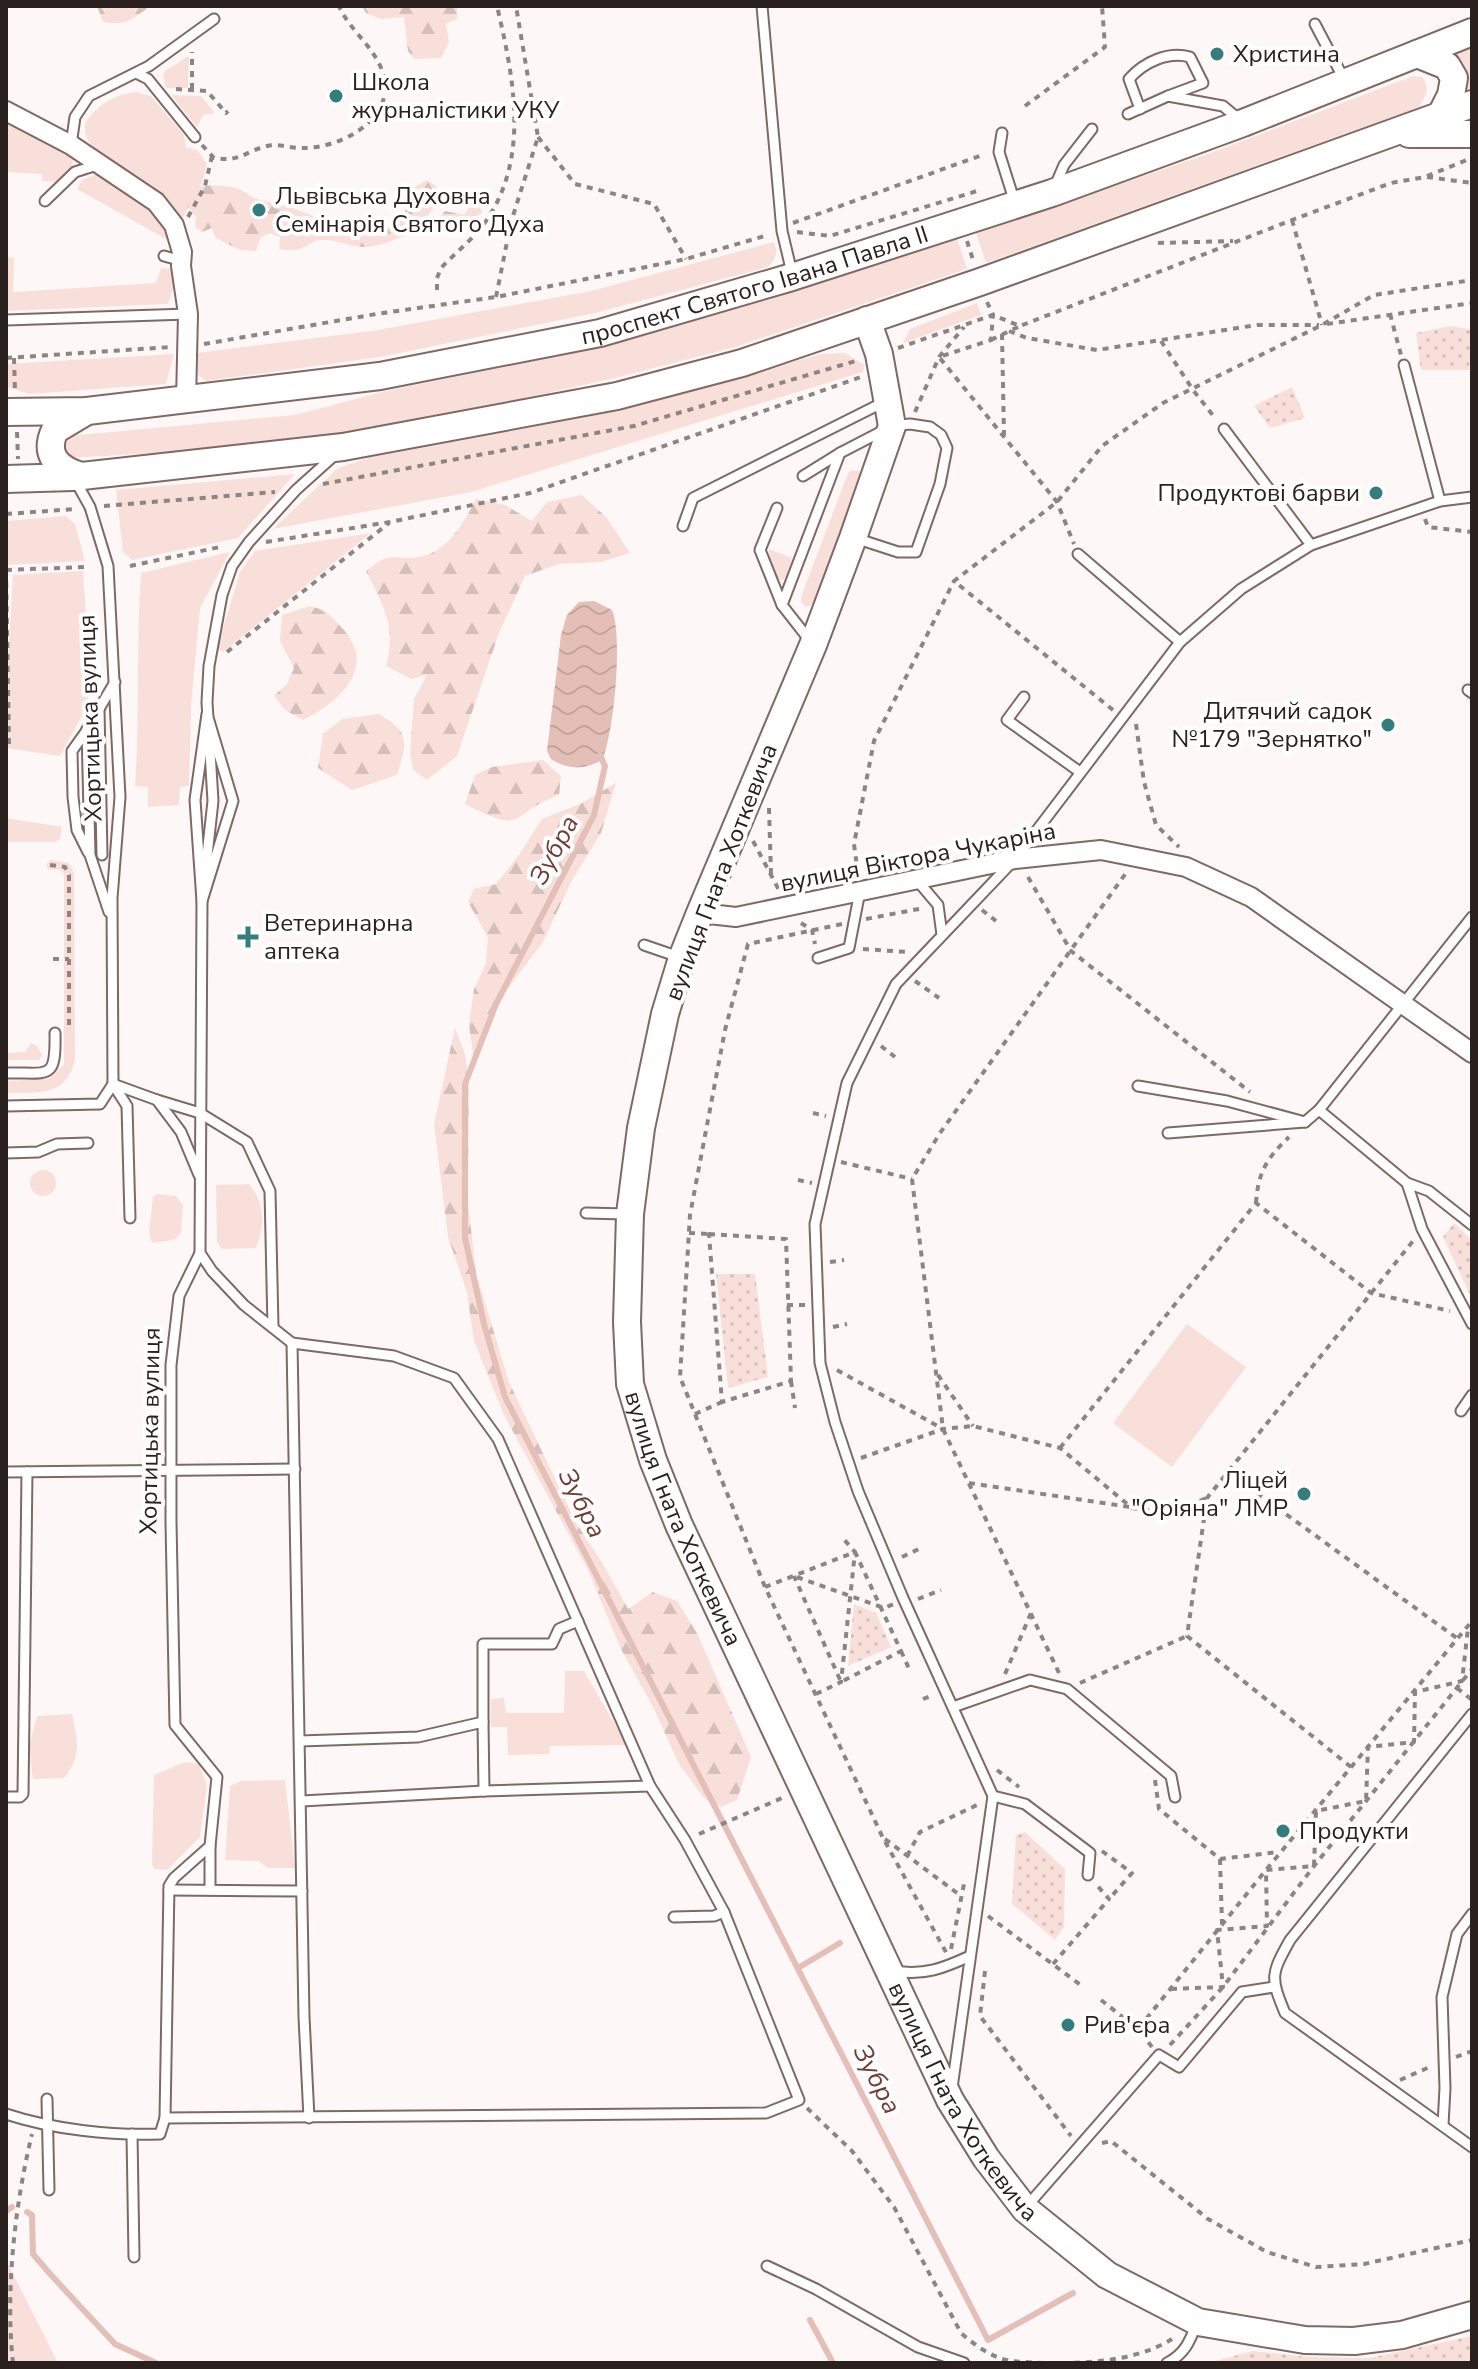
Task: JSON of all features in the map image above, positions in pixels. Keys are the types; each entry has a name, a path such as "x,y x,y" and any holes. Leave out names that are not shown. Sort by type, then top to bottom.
{"main road":[{"name":"проспект Святого Івана Павла II","path":"13,412 87,411 380,376 600,333 792,277 1052,193 1243,123 1472,32"},
{"path":"1417,54 1447,66 1454,78 1451,95 1441,115"},
{"path":"12,472 77,476 343,447 617,396 742,363 980,282 1472,104"},
{"path":"1389,134 1472,134"},
{"name":"вулиця Гната Хоткевича","path":"867,320 879,354 892,426 813,645 682,958 665,1014 643,1115 627,1263 630,1384 653,1460 706,1585 950,2100 986,2158 1025,2209 1107,2275 1187,2329 1305,2340 1354,2341 1402,2335 1472,2315"},
{"path":"77,476 64,471 52,458 49,449 55,430 87,411"}],"street":[{"path":"6,111 100,164 156,202 174,225 182,252 188,314 186,401"},
{"name":"вулиця Віктора Чукаріна","path":"700,913 736,917 1015,859 1101,850 1186,867 1251,897 1472,1053"}],"lane":[{"path":"762,6 782,231 792,277"},
{"path":"71,145 75,117 89,96 149,66 214,19"},
{"path":"1315,24 1346,82"},
{"path":"1128,114 1203,83 1190,57 1176,54 1139,67 1129,79 1140,109"},
{"path":"136,73 148,79 195,137"},
{"path":"1168,96 1223,106 1243,123"},
{"path":"1052,193 1064,165 1092,129"},
{"path":"1002,133 999,152 1015,205"},
{"path":"45,201 75,172 100,164"},
{"path":"164,256 175,259 181,266"},
{"path":"6,320 188,314"},
{"path":"1404,365 1440,501"},
{"path":"683,526 693,498 889,399"},
{"path":"803,476 892,426 910,424 930,427 941,435 947,448 940,484 916,552 898,552 853,538"},
{"path":"1224,429 1311,545"},
{"name":"Хортицька вулиця","path":"210,1890 210,1846 217,1777 175,1725 171,1365 179,1296 200,1253 202,901 213,801 207,714 209,666 222,595 232,566 249,542 296,490 343,447"},
{"path":"782,605 840,453"},
{"name":"Хортицька вулиця","path":"77,476 108,566 115,682 120,797 112,922 113,1084"},
{"path":"950,2100 993,1796 858,1491 835,1422 820,1363 815,1224 847,1083 896,984 1015,859 1180,642 1241,589 1311,545 1440,501 1472,497"},
{"path":"777,508 760,550 782,605 813,645"},
{"path":"1078,554 1180,642"},
{"path":"112,922 90,855 77,830 72,751 115,682"},
{"path":"1024,697 1007,720 1080,772"},
{"path":"99,709 102,855"},
{"path":"202,901 233,801 207,714"},
{"path":"202,901 195,800 207,714"},
{"path":"87,729 90,855"},
{"path":"916,879 938,905 942,935"},
{"path":"818,958 849,948 860,891"},
{"path":"1168,1133 1305,1122 1319,1110 1472,917"},
{"path":"644,945 682,958"},
{"path":"6,1073 48,1072 54,1067 55,1033"},
{"path":"113,1084 200,1113 247,1142 270,1191 273,1327"},
{"path":"6,1106 100,1104 113,1084"},
{"path":"113,1084 127,1106 130,1218"},
{"path":"1138,1086 1305,1122"},
{"path":"157,1100 181,1132 201,1178"},
{"path":"1319,1110 1407,1183 1429,1191 1472,1225"},
{"path":"6,1153 38,1152 57,1144 88,1143"},
{"path":"1407,1183 1422,1229 1470,1320"},
{"path":"586,1213 630,1214"},
{"path":"165,2118 766,2113 799,2100 724,1912 685,1840 650,1786 498,1439 454,1378 394,1356 292,1343 244,1305 212,1271 200,1253"},
{"path":"292,1343 309,2118"},
{"path":"1461,1411 1472,1395"},
{"path":"6,1472 295,1469"},
{"path":"6,1797 20,1797 23,1794 27,1472"},
{"path":"484,1791 483,1644 552,1644 559,1629 578,1621"},
{"path":"953,1707 1030,1680 1067,1689 1171,1776 1175,1797"},
{"path":"1472,1714 1290,1940 1274,1968 1274,1987 1285,2013 1472,2147"},
{"path":"300,1741 418,1737 483,1722"},
{"path":"302,1801 650,1786"},
{"path":"993,1796 1025,1804 1090,1853 1088,1875"},
{"path":"6,2114 47,2125 160,2134 165,2118 169,1890 174,1878 210,1846"},
{"path":"169,1890 302,1891"},
{"path":"674,1917 714,1916 724,1912"},
{"path":"1443,2125 1442,1997 1457,1934 1472,1914"},
{"path":"888,1970 913,1974 938,1971 970,1956"},
{"path":"1025,2209 1159,2055 1179,2067 1242,1992 1274,1987"},
{"path":"47,2099 49,2190"},
{"path":"132,2134 134,2257"},
{"path":"767,2266 816,2289 918,2347 964,2363"},
{"path":"1167,2363 1179,2357 1187,2347 1187,2329"}],"path":[{"path":"195,137 212,156 238,159 267,146 306,149 328,144 352,134 379,111 385,85 381,67 339,6"},
{"path":"437,290 441,268 489,217 502,187 515,140 512,80 497,6"},
{"path":"496,297 511,222 538,137 516,6"},
{"path":"1025,106 1105,47 1102,6"},
{"path":"192,55 192,89"},
{"path":"168,89 207,91 226,113 228,111"},
{"path":"538,137 575,184 654,204 686,259"},
{"path":"6,358 188,346 496,297 686,259 782,231 797,220 984,154 999,152"},
{"path":"186,222 205,186 212,156"},
{"path":"1078,554 1057,502 939,357 991,340 1020,326 1391,183 1425,177 1472,158"},
{"path":"1425,177 1472,183"},
{"path":"782,231 830,236 982,190"},
{"path":"1292,220 1322,325"},
{"path":"965,236 975,267"},
{"path":"1149,243 1237,241"},
{"path":"860,891 854,844 874,741 954,581 1057,502 1102,446 1163,403 1322,325 1374,295 1472,280"},
{"path":"991,340 993,315 986,298 995,298"},
{"path":"1009,331 1027,338 1097,350 1257,325 1322,325 1472,303"},
{"path":"1390,314 1404,365"},
{"path":"993,315 1020,326"},
{"path":"1002,334 1004,435"},
{"path":"1161,341 1193,390 1224,429"},
{"path":"12,472 14,358"},
{"path":"261,543 390,522 530,493 867,375"},
{"path":"6,514 70,509"},
{"path":"209,666 390,522"},
{"path":"1428,527 1472,532"},
{"path":"130,566 220,547"},
{"path":"9,746 6,570 85,567"},
{"path":"954,581 1121,717"},
{"path":"1132,703 1144,782 1156,825 1179,847"},
{"path":"769,797 771,874"},
{"path":"752,838 784,899"},
{"path":"50,865 65,867 69,875 69,1045"},
{"path":"1067,1689 943,1429 912,1179 940,1133 1128,872 1112,868"},
{"path":"1042,875 1028,877 1071,951 1257,1097 1258,1110"},
{"path":"988,900 980,908 996,921"},
{"path":"923,908 926,919"},
{"path":"793,919 812,930 818,958"},
{"path":"779,937 786,928"},
{"path":"748,944 725,1030 690,1215 680,1377 765,1587 883,1838 948,1956 965,1881"},
{"path":"849,948 909,952 904,958"},
{"path":"53,959 69,959"},
{"path":"908,987 924,970"},
{"path":"914,980 939,998"},
{"path":"872,1056 878,1044 895,1057"},
{"path":"813,1113 828,1117"},
{"path":"1060,1448 1256,1203 1257,1183 1270,1155 1305,1122"},
{"path":"843,1149 840,1162 912,1179"},
{"path":"811,1197 816,1170"},
{"path":"798,1180 814,1183"},
{"path":"1256,1203 1371,1293 1470,1320"},
{"path":"969,1483 1174,1514 1207,1498 1422,1229"},
{"path":"689,1233 786,1239 791,1381 795,1408"},
{"path":"709,1234 722,1402"},
{"path":"826,1262 844,1260"},
{"path":"787,1305 806,1305 806,1293"},
{"path":"828,1327 847,1324"},
{"path":"833,1379 829,1366 943,1429"},
{"path":"937,1375 973,1426"},
{"path":"695,1414 722,1402 791,1381"},
{"path":"858,1459 943,1429 973,1426 1060,1448 1132,1508"},
{"path":"1228,1472 1458,1639"},
{"path":"1187,1636 1207,1498"},
{"path":"841,1536 855,1552 884,1608 910,1671"},
{"path":"899,1558 921,1548"},
{"path":"765,1587 855,1552"},
{"path":"841,1682 855,1552"},
{"path":"794,1576 884,1608"},
{"path":"794,1576 841,1682"},
{"path":"912,1586 923,1612"},
{"path":"918,1599 941,1590"},
{"path":"896,1603 901,1613"},
{"path":"998,1691 1031,1613"},
{"path":"1138,2029 1280,1852 1471,1624"},
{"path":"1462,1681 1471,1624"},
{"path":"1085,1681 1187,1636"},
{"path":"1187,1636 1351,1768"},
{"path":"816,1694 901,1651"},
{"path":"1101,2000 1138,2029 1159,2055 1180,2037 1223,1987 1267,1926 1472,1669"},
{"path":"1415,1692 1462,1681"},
{"path":"1457,1688 1472,1700"},
{"path":"1414,1742 1415,1692"},
{"path":"923,1699 935,1694"},
{"path":"1368,1747 1414,1742"},
{"path":"1366,1801 1368,1747"},
{"path":"1153,1761 1159,1809 1220,1859 1280,1852"},
{"path":"990,1765 1025,1792"},
{"path":"978,1795 981,1803 978,1819"},
{"path":"706,1831 786,1796"},
{"path":"1316,1811 1366,1801"},
{"path":"907,1856 920,1832 981,1803"},
{"path":"1314,1866 1316,1811"},
{"path":"883,1838 1082,1986"},
{"path":"1053,1964 1132,1873 1096,1846"},
{"path":"1220,1859 1222,1924"},
{"path":"1266,1870 1314,1866"},
{"path":"1266,1870 1267,1926"},
{"path":"1088,1875 1109,1899"},
{"path":"989,1932 990,1918"},
{"path":"1217,1930 1267,1926"},
{"path":"1217,1930 1223,1987"},
{"path":"986,1960 980,2016 1080,2147 1111,2141 1208,2219 1267,2252 1316,2267 1364,2264 1472,2240"},
{"path":"1171,1989 1223,1987"},
{"path":"1386,2085 1444,2062"},
{"path":"799,2100 852,2151 894,2207 961,2333 977,2347 1000,2359 1048,2363 1102,2361 1154,2348 1187,2329"},
{"path":"13,2363 9,2326 21,2180 35,2123"}],"green space":[{"path":"97,6 151,6 118,23 103,22"},
{"path":"362,6 457,6 457,19 446,24 449,42 441,58 414,59 408,51 404,17 381,19 366,13"},
{"path":"1472,46 1472,88 1464,91 1448,55"},
{"path":"189,56 188,88 166,88 163,74"},
{"path":"1413,76 1422,77 1427,89 1419,107 986,263 976,233 1208,154"},
{"path":"136,92 151,96 184,135 186,147 197,150 207,164 202,183 181,221 169,202 92,147 85,134 85,123 101,106 121,95"},
{"path":"171,95 201,96 215,113 203,115 197,127"},
{"path":"6,119 75,154 71,167 56,182 42,181 42,174 6,172"},
{"path":"99,173 160,215 173,243 77,189 82,180"},
{"path":"427,180 437,187 436,204 425,220 436,221 445,211 464,215 469,208 465,194 475,190 481,194 478,200 482,213 439,236 414,233 374,246 360,247 318,240 301,249 279,249 280,237 270,233 261,237 256,251 240,250 216,238 212,228 202,232 195,227 196,217 183,194 202,186 228,187 336,225 372,230 394,227 411,202 415,187"},
{"path":"957,238 967,269 735,347 615,378 422,421 234,448 71,458 62,447 69,436 295,415 386,391 606,346"},
{"path":"774,242 776,256 768,267 595,313 380,357 206,381 198,375 197,353 378,330 591,291"},
{"path":"6,257 14,258 13,292 156,283 161,268 172,269 174,286 168,304 6,311"},
{"path":"977,303 981,315 903,343 910,329"},
{"path":"1451,326 1472,330 1469,370 1421,370 1416,333"},
{"path":"844,353 865,365 863,372 471,492 273,529 338,468 368,458 623,410 821,354"},
{"path":"174,354 166,384 30,394 6,387 6,364"},
{"path":"1292,387 1305,418 1270,428 1254,406"},
{"path":"859,471 862,479 814,604 806,607 801,597 848,473"},
{"path":"295,474 238,538 132,560 123,552 116,490"},
{"path":"582,495 607,518 630,553 601,562 559,564 525,576 499,633 457,756 427,780 413,770 410,753 414,699 427,675 411,679 386,666 389,628 383,606 366,571 387,558 419,557 438,549 461,526 476,499 505,505 532,521 547,502"},
{"path":"66,516 75,524 85,561 6,565 6,521"},
{"path":"371,533 223,652 217,649 240,572 255,551"},
{"path":"769,549 792,558 786,577 782,580 777,579 769,560"},
{"path":"230,552 200,608 191,706 189,786 180,787 179,805 148,807 148,787 135,786 141,573"},
{"path":"83,571 91,687 84,712 60,756 6,748 13,575"},
{"path":"310,606 326,612 344,630 357,658 355,671 340,694 303,720 285,710 274,696 287,684 294,668 280,641 282,615"},
{"path":"379,714 397,727 404,740 397,775 352,790 318,768 323,734 342,719"},
{"path":"543,760 561,776 559,795 508,820 465,804 475,775 492,767"},
{"path":"616,783 601,833 571,882 543,942 496,1004 474,1062 469,1024 474,989 486,963 488,937 468,902 474,889 496,884 542,819 580,804"},
{"path":"6,818 62,827 60,839 55,842 6,842"},
{"path":"51,860 69,863 74,873 75,1059 71,1072 58,1087 39,1092 6,1093 6,1081 48,1079 64,1065 64,874 60,870 48,869 46,864"},
{"path":"455,1028 465,1054 469,1083 468,1202 476,1273 509,1382 576,1523 628,1609 653,1592 677,1601 698,1635 751,1757 737,1800 721,1807 704,1798 679,1764 653,1707 621,1649 588,1570 504,1415 474,1341 467,1292 448,1237 434,1124"},
{"path":"31,1043 42,1055 39,1060 6,1060 6,1053 25,1052"},
{"path":"43,1170 52,1174 56,1183 52,1192 43,1196 34,1192 30,1183 34,1174"},
{"path":"249,1184 258,1198 262,1214 256,1248 222,1249 217,1242 216,1185"},
{"path":"158,1194 176,1196 183,1205 181,1233 174,1240 152,1243 149,1232 153,1197"},
{"path":"1454,1223 1472,1240 1472,1299 1443,1237"},
{"path":"716,1274 755,1274 768,1377 728,1388"},
{"path":"1187,1324 1246,1367 1172,1467 1113,1423"},
{"path":"854,1604 876,1613 891,1647 848,1666"},
{"path":"565,1671 584,1671 627,1745 550,1746 549,1754 508,1755 507,1727 491,1727 491,1699 504,1698 506,1713 564,1713"},
{"path":"72,1714 77,1747 70,1770 64,1778 33,1779 29,1747 37,1716"},
{"path":"185,1762 199,1764 207,1786 200,1837 167,1870 154,1869 154,1775"},
{"path":"285,1780 295,1868 267,1868 259,1861 225,1860 230,1786 241,1781"},
{"path":"1025,1832 1065,1869 1064,1927 1055,1940 1012,1904 1016,1835"},
{"path":"6,2260 58,2363 6,2363"},
{"path":"1472,2336 1472,2363 1207,2363 1253,2351 1309,2357 1369,2358"}],"water":[{"path":"594,601 612,610 615,623 617,662 610,729 602,760 583,767 570,767 551,759 547,751 561,635 567,615 579,602"}],"waterway":[{"name":"Зубра","path":"600,755 605,766 594,815 496,1004 465,1084 465,1238 484,1324 505,1397 988,2340 1073,2293"},
{"path":"798,1968 840,1943"},
{"path":"6,2211 12,2207"},
{"path":"27,2212 32,2215 33,2254 115,2344 156,2363"},
{"path":"810,2320 833,2363"}],"place":[{"name":"Христина","path":"1217,54"},
{"name":"Школа журналістики УКУ","path":"336,96"},
{"name":"Львівська Духовна Семінарія Святого Духа","path":"259,210"},
{"name":"Продуктові барви","path":"1376,493"},
{"name":"Дитячий садок №179 \"Зернятко\"","path":"1388,725"},
{"name":"Ветеринарна аптека","path":"248,937"},
{"name":"Ліцей \"Оріяна\" ЛМР","path":"1304,1494"},
{"name":"Продукти","path":"1283,1831"},
{"name":"Рив'єра","path":"1068,2025"}]}
